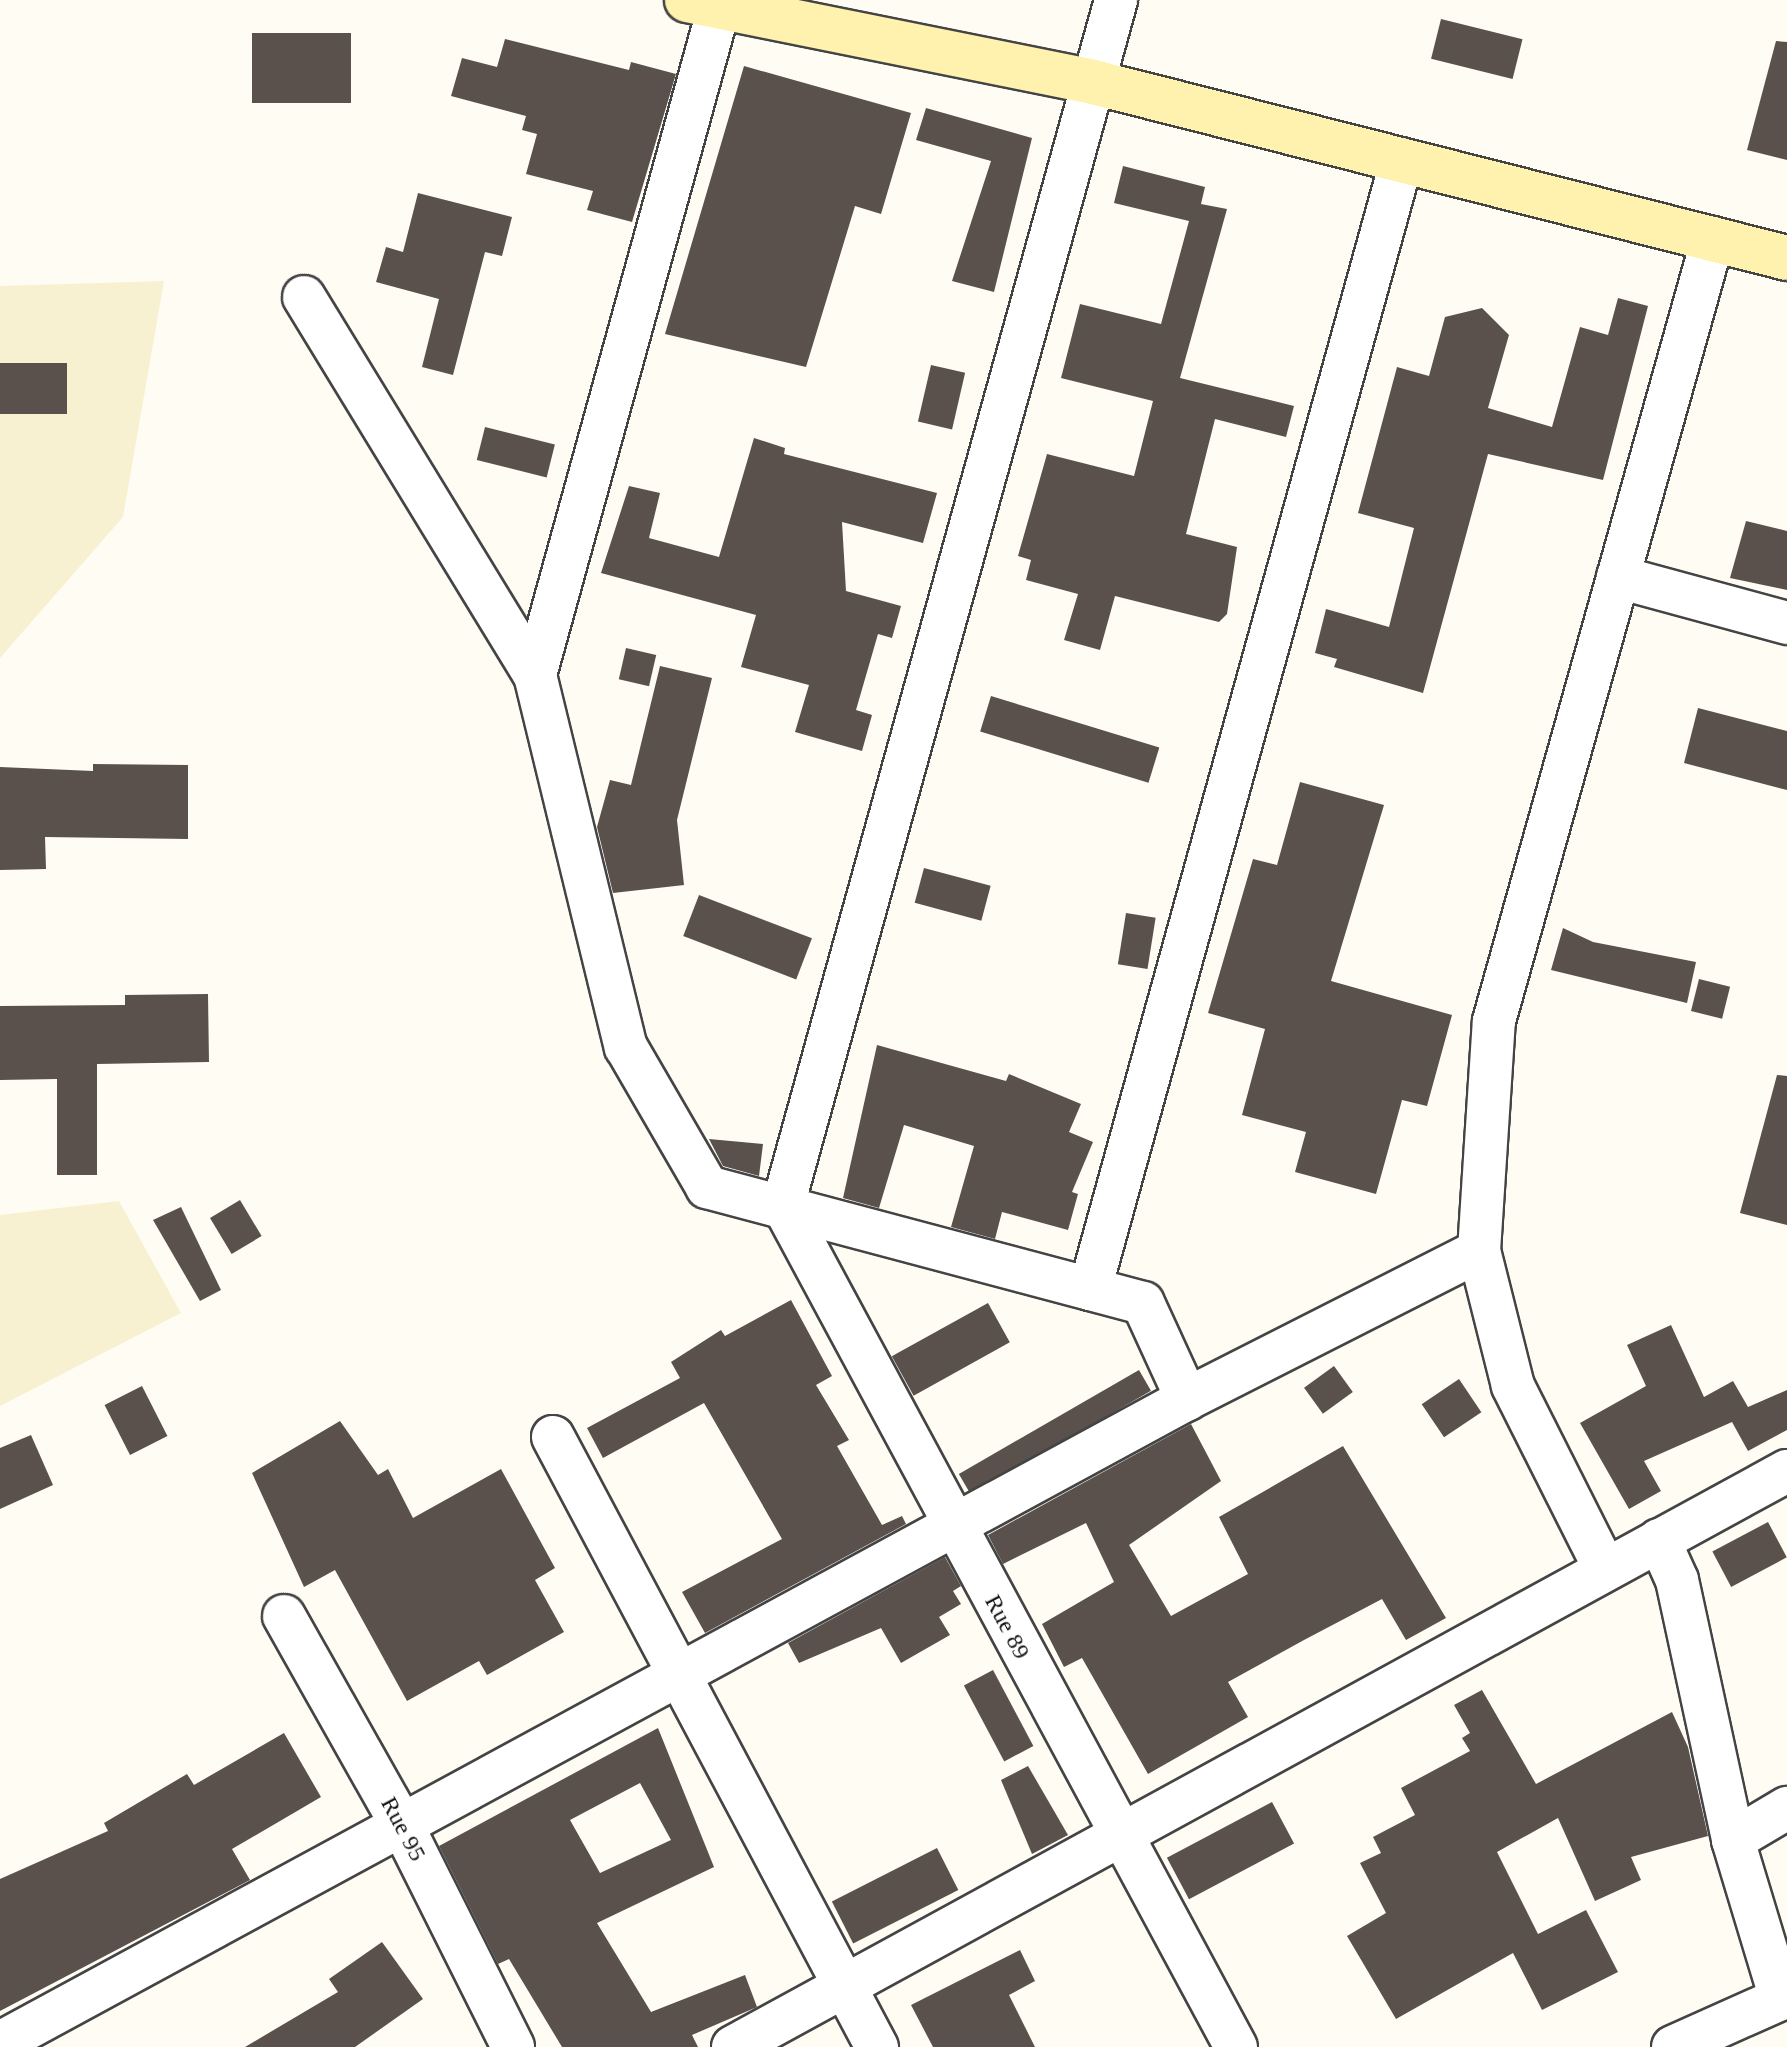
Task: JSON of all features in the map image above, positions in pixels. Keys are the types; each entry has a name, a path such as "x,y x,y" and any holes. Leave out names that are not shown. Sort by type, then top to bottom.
{"main road":[{"path":"709,2 1093,82 1787,258"}],"street":[{"path":"783,1205 1116,0"},
{"path":"535,675 709,2"},
{"path":"1090,1289 1402,159"},
{"path":"1605,1569 1513,1386 1479,1251 1494,1021 1713,238"},
{"path":"304,297 535,675 626,1047 707,1187 1143,1303 1187,1399"},
{"path":"1618,577 1787,623"},
{"name":"Rue 89","path":"783,1205 1119,1836 1236,2047"},
{"path":"0,2043 1187,1399 1479,1251"},
{"path":"553,1437 877,2047"},
{"path":"733,2047 1787,1471"},
{"path":"1659,1540 1677,1580 1733,1840 1784,1997 1673,2047"},
{"name":"Rue 95","path":"284,1616 402,1825 513,2047"},
{"path":"1733,1840 1787,1808"}],"shaded area":[{"path":"164,281 123,517 0,658 0,286"},
{"path":"119,1201 181,1313 0,1406 0,1215"}],"building":[{"path":"1441,19 1523,39 1513,79 1431,59"},
{"path":"252,33 351,33 351,103 252,103"},
{"path":"505,39 629,70 631,62 676,74 632,222 587,210 593,191 526,174 537,134 522,130 526,116 451,96 462,58 497,67"},
{"path":"1776,41 1787,42 1787,160 1747,150"},
{"path":"744,66 911,113 881,214 855,206 806,367 665,334"},
{"path":"926,108 1032,138 994,292 952,281 991,161 916,140"},
{"path":"1123,166 1205,187 1201,204 1227,209 1180,378 1294,406 1286,437 1215,419 1186,534 1237,547 1227,614 1219,622 1115,596 1100,650 1064,640 1078,594 1026,580 1031,560 1018,556 1047,454 1134,476 1153,401 1061,378 1080,304 1161,324 1189,221 1114,203"},
{"path":"418,193 512,217 502,256 485,252 453,375 422,367 439,299 376,282 386,247 403,252"},
{"path":"1618,298 1648,306 1603,480 1488,454 1423,693 1334,667 1337,659 1315,653 1326,609 1389,627 1414,528 1358,513 1397,367 1429,376 1445,317 1482,308 1509,335 1488,408 1552,427 1580,327 1608,335"},
{"path":"0,363 67,363 67,414 0,414"},
{"path":"931,365 965,373 952,429 918,422"},
{"path":"485,427 555,444 547,477 477,460"},
{"path":"754,438 785,448 784,454 937,493 923,543 842,522 846,591 901,606 892,638 878,634 856,710 872,715 862,751 795,732 809,685 741,667 756,615 601,573 629,486 660,493 649,538 719,557"},
{"path":"1746,521 1787,531 1787,590 1730,578"},
{"path":"626,648 656,655 649,686 619,679"},
{"path":"660,666 712,678 677,820 684,885 613,893 597,827 610,780 631,785"},
{"path":"991,696 1159,747 1148,783 980,731"},
{"path":"1698,708 1787,731 1787,790 1684,763"},
{"path":"93,764 188,765 188,839 45,837 46,869 0,870 0,767 93,771"},
{"path":"1300,782 1384,805 1331,981 1452,1015 1427,1106 1402,1100 1376,1194 1295,1172 1306,1132 1242,1115 1265,1029 1208,1013 1253,859 1277,865"},
{"path":"924,868 991,886 981,921 915,903"},
{"path":"699,895 812,938 796,979 683,936"},
{"path":"1126,913 1156,918 1147,969 1118,964"},
{"path":"1563,928 1593,942 1696,962 1687,1003 1551,970"},
{"path":"1699,979 1730,987 1722,1019 1691,1011"},
{"path":"208,994 209,1062 97,1064 97,1175 57,1175 57,1079 0,1080 0,1006 125,1005 125,995"},
{"path":"877,1045 1006,1081 1009,1074 1081,1104 1069,1132 1093,1142 1072,1192 1078,1194 1068,1230 1002,1212 995,1239 951,1227 974,1146 904,1125 879,1208 843,1198"},
{"path":"1777,1075 1787,1076 1787,1225 1740,1213"},
{"path":"709,1139 763,1144 759,1176 723,1166"},
{"path":"240,1200 262,1236 232,1254 210,1218"},
{"path":"181,1207 221,1290 200,1301 153,1220"},
{"path":"791,1300 832,1376 816,1385 849,1440 837,1446 882,1525 902,1516 906,1524 705,1633 682,1592 782,1539 704,1403 603,1458 587,1428 680,1378 671,1362 721,1330 725,1336"},
{"path":"988,1303 1010,1342 914,1396 892,1356"},
{"path":"1671,1325 1704,1397 1733,1381 1748,1407 1787,1390 1787,1430 1748,1451 1732,1422 1644,1461 1661,1491 1629,1509 1580,1423 1646,1386 1627,1345"},
{"path":"1334,1366 1353,1392 1323,1414 1304,1388"},
{"path":"1139,1370 1151,1391 971,1495 959,1474"},
{"path":"1459,1379 1481,1412 1444,1437 1422,1404"},
{"path":"142,1386 167,1436 130,1455 105,1405"},
{"path":"340,1421 378,1475 388,1469 413,1518 501,1469 555,1568 535,1580 564,1632 487,1675 479,1661 407,1701 335,1570 304,1587 252,1473"},
{"path":"1191,1424 1221,1481 1129,1545 1171,1616 1248,1574 1219,1517 1343,1446 1446,1618 1406,1640 1382,1599 1228,1682 1248,1717 1148,1774 1082,1658 1064,1667 1042,1624 1114,1582 1086,1523 1003,1564 988,1535"},
{"path":"31,1435 53,1485 0,1509 0,1448"},
{"path":"1768,1522 1787,1557 1731,1587 1712,1552"},
{"path":"945,1557 961,1586 953,1591 961,1604 939,1617 950,1635 901,1663 881,1628 799,1663 788,1643"},
{"path":"993,1670 1033,1746 1004,1761 964,1685"},
{"path":"1482,1690 1536,1784 1672,1712 1688,1747 1708,1836 1631,1857 1641,1880 1595,1901 1558,1818 1497,1852 1538,1934 1586,1910 1618,1972 1542,2010 1513,1953 1396,2019 1347,1936 1386,1913 1360,1863 1381,1853 1373,1837 1415,1815 1401,1788 1470,1751 1462,1738 1470,1733 1454,1705"},
{"path":"658,1728 714,1867 597,1923 651,2012 745,1975 757,2007 692,2035 698,2047 562,2047 509,1959 498,1964 439,1846","holes":["640,1783 671,1840 600,1873 570,1820"]},
{"path":"284,1733 321,1797 232,1849 250,1880 0,2011 0,1879 108,1831 104,1823 187,1774 194,1785"},
{"path":"1028,1766 1068,1835 1032,1854 1001,1780"},
{"path":"1272,1802 1294,1843 1189,1899 1167,1858"},
{"path":"937,1848 958,1890 853,1943 832,1902"},
{"path":"382,1942 423,1999 355,2047 245,2047 338,1992 329,1979"},
{"path":"1020,1950 1035,1981 1009,1995 1035,2047 933,2047 911,2005"}]}
